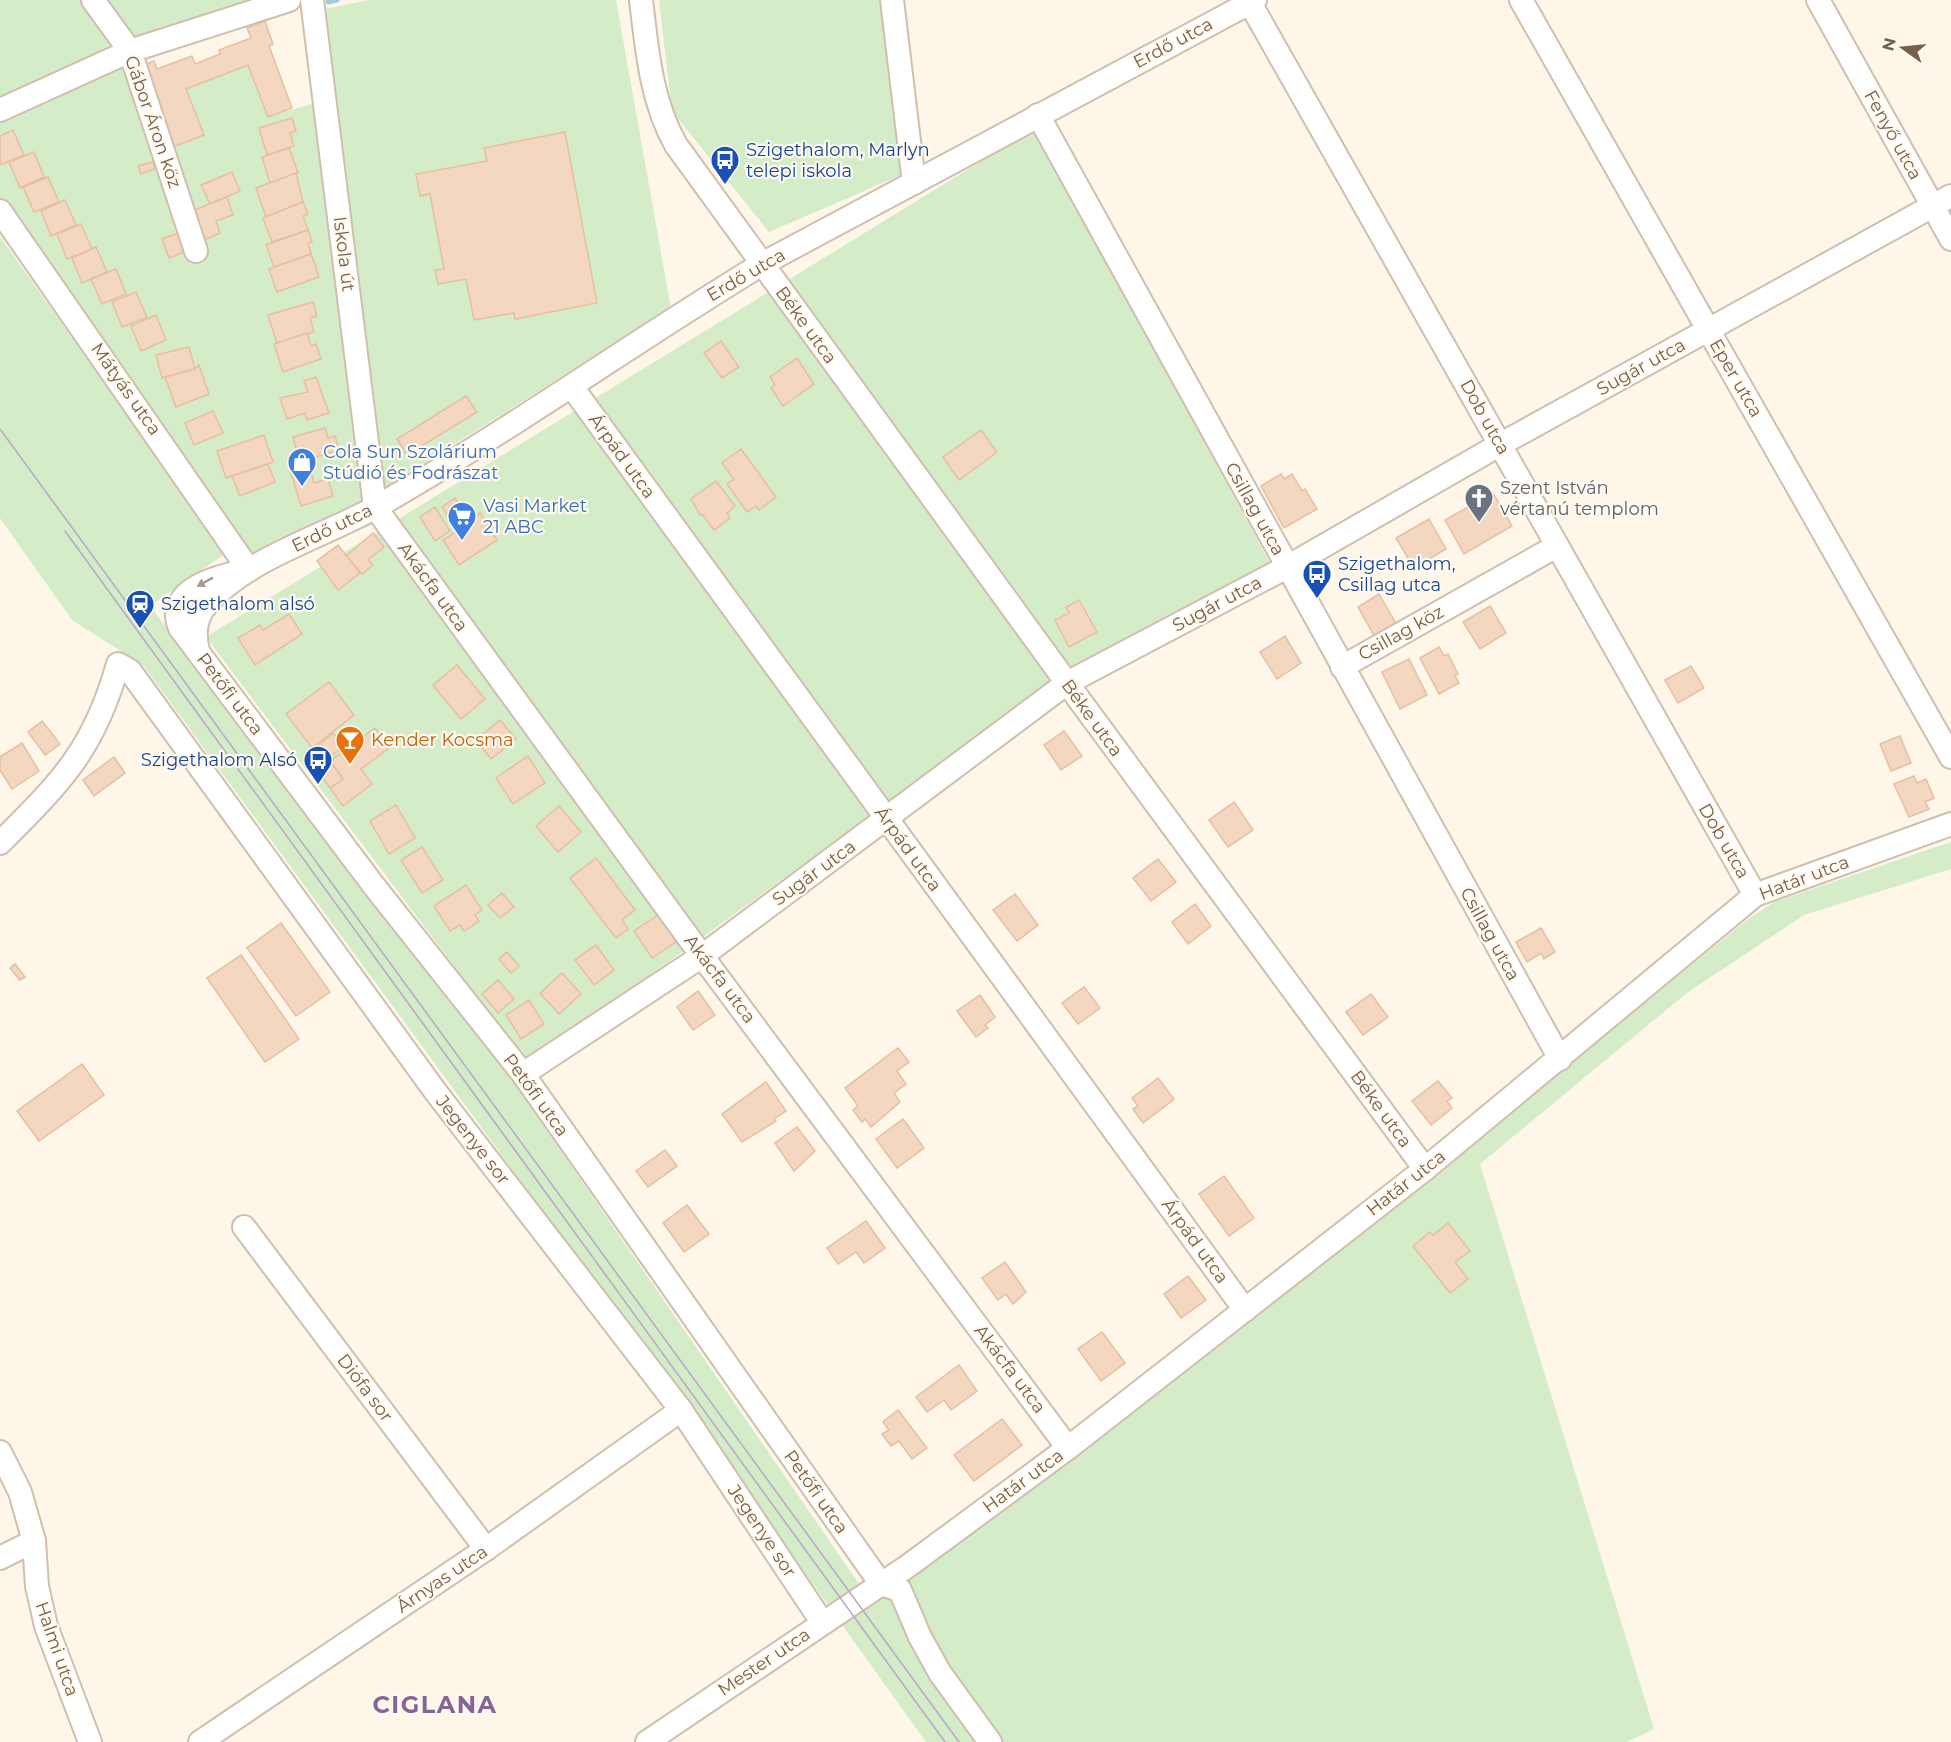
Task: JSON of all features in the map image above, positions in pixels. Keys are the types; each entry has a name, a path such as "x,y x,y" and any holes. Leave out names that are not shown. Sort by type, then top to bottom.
{"street":[{"name":"Gábor Áron köz","path":"93,0 130,51 196,251"},
{"path":"0,110 130,51 289,0"},
{"name":"Iskola út","path":"312,0 375,507"},
{"name":"Béke utca","path":"641,0 654,88 666,128 686,159 1067,683 1425,1169"},
{"path":"892,0 914,183"},
{"name":"Eper utca","path":"1521,0 1951,757"},
{"name":"Fenyő utca","path":"1818,0 1942,202 1951,239"},
{"name":"Erdő utca","path":"198,651 196,630 203,609 249,570 375,507 572,387 710,295 762,264 1252,1"},
{"name":"Dob utca","path":"1252,1 1501,444 1555,547 1755,895"},
{"name":"Csillag utca","path":"1038,115 1560,1059"},
{"name":"Sugár utca","path":"523,1074 702,956 1067,683 1287,567 1501,444 1942,202"},
{"name":"Mátyás utca","path":"0,211 166,447 249,570"},
{"name":"Árpád utca","path":"572,387 1245,1310"},
{"name":"Akácfa utca","path":"375,507 702,956 1068,1448"},
{"name":"Csillag köz","path":"1342,667 1555,547"},
{"name":"Erdő utca","path":"178,622 182,602 192,590 212,578 249,570"},
{"name":"Petőfi utca","path":"178,622 374,886 523,1074 881,1584"},
{"name":"Jegenye sor","path":"0,843 58,785 86,748 108,702 118,664 139,681 435,1091 681,1410 822,1622"},
{"name":"Határ utca","path":"881,1584 1068,1448 1425,1169 1755,895 1951,824"},
{"name":"Diófa sor","path":"244,1227 486,1549"},
{"name":"Árnyas utca","path":"200,1742 486,1549 681,1410"},
{"name":"Halmi utca","path":"0,1452 20,1492 34,1540 37,1586 46,1626 90,1742"},
{"path":"0,1558 34,1540"},
{"path":"881,1584 900,1590 920,1637 940,1673 990,1742"},
{"name":"Mester utca","path":"647,1742 881,1584"}],"green space":[{"path":"0,0 289,0 130,51 173,147 204,135 186,89 248,65 268,117 318,102 375,507 246,565 0,212"},
{"path":"368,0 616,0 671,309 382,489 326,9"},
{"path":"659,0 881,0 901,175 769,232 672,111"},
{"path":"1034,129 1270,563 1051,684 528,1064 206,637"},
{"path":"0,237 226,553 150,606 508,1074 870,1600 1473,1142 1747,920 1774,902 1951,842 1951,869 1804,915 1688,992 1480,1164 1654,1729 1627,1742 926,1742 679,1397 143,665 72,620 0,518"}],"building":[{"path":"265,21 273,44 269,46 292,108 268,117 248,65 186,89 204,135 173,147 137,68 154,61 157,69 192,56 195,64 220,54 219,50 251,38 247,28"},
{"path":"292,118 296,131 290,133 294,146 267,155 259,128"},
{"path":"13,130 24,155 0,165 0,136"},
{"path":"565,132 597,303 515,319 514,313 474,320 466,279 438,284 435,270 444,269 430,194 420,196 416,174 487,161 484,148"},
{"path":"289,148 298,173 270,183 262,157"},
{"path":"34,152 44,177 20,188 9,162"},
{"path":"153,162 155,169 141,174 138,166"},
{"path":"232,172 240,191 210,204 201,185"},
{"path":"296,173 303,202 266,217 256,188"},
{"path":"48,177 59,202 34,212 23,187"},
{"path":"227,197 233,215 216,221 220,233 202,241 192,211"},
{"path":"65,200 76,225 51,236 41,211"},
{"path":"303,202 308,214 303,216 308,230 272,242 263,218"},
{"path":"81,224 92,249 67,259 57,234"},
{"path":"308,230 312,242 308,243 311,254 274,267 266,245"},
{"path":"182,232 189,250 169,258 162,239"},
{"path":"96,247 107,272 82,283 72,258"},
{"path":"311,254 319,277 277,292 269,269"},
{"path":"116,269 126,294 102,304 91,279"},
{"path":"136,292 147,317 122,327 112,302"},
{"path":"313,302 317,316 310,318 314,332 277,343 268,315"},
{"path":"156,315 166,340 141,351 131,326"},
{"path":"307,333 311,346 316,344 321,359 283,372 274,344"},
{"path":"721,341 739,367 722,378 704,353"},
{"path":"189,347 195,369 162,378 156,355"},
{"path":"797,358 814,384 783,406 771,388 775,385 770,377"},
{"path":"199,365 209,394 176,407 165,377 195,369"},
{"path":"316,377 329,413 307,420 305,413 287,419 280,398 308,392 304,381"},
{"path":"466,396 477,412 407,455 397,439"},
{"path":"213,411 223,433 194,445 185,423"},
{"path":"325,428 328,438 335,436 339,450 300,462 293,437"},
{"path":"981,430 997,452 959,480 943,457"},
{"path":"264,435 273,462 226,478 217,451"},
{"path":"741,449 776,497 759,510 756,506 747,512 727,484 734,479 722,463"},
{"path":"307,459 314,483 328,479 333,496 301,506 289,466"},
{"path":"268,464 275,482 240,496 232,476"},
{"path":"1281,474 1284,479 1292,474 1302,491 1305,489 1317,509 1284,528 1261,486"},
{"path":"716,481 735,506 727,513 730,518 714,530 702,514 700,515 691,499"},
{"name":"Szent István vértanú templom","path":"1493,493 1512,526 1464,554 1445,520"},
{"path":"455,498 469,520 480,513 497,540 459,565 443,540 457,531 442,507"},
{"path":"435,507 450,531 435,541 420,517"},
{"path":"1429,519 1446,549 1414,568 1396,538"},
{"path":"373,533 384,547 368,560 373,565 362,574 346,556"},
{"path":"338,545 360,573 338,590 317,561"},
{"path":"1379,594 1399,629 1377,641 1358,607"},
{"path":"1079,600 1097,632 1069,647 1055,620 1069,613 1066,607"},
{"path":"1490,606 1506,633 1480,649 1463,622"},
{"path":"289,614 302,634 255,665 238,638 260,625 263,630"},
{"path":"1285,636 1301,663 1277,679 1260,652"},
{"path":"1439,647 1444,656 1448,654 1458,674 1455,676 1459,683 1439,694 1420,658"},
{"path":"1409,659 1427,695 1400,709 1382,672"},
{"path":"457,665 485,699 461,719 433,685"},
{"path":"1691,666 1704,688 1678,703 1665,680"},
{"path":"329,682 354,715 312,748 286,714"},
{"path":"500,720 516,739 491,759 476,740"},
{"path":"42,721 60,744 45,755 28,732"},
{"name":"Kender Kocsma","path":"375,728 389,748 361,769 372,784 343,806 330,788 343,779 330,761"},
{"path":"1064,731 1082,756 1061,770 1044,745"},
{"path":"333,733 344,746 330,757 319,745"},
{"path":"1900,736 1911,763 1891,771 1880,744"},
{"path":"22,743 39,771 12,789 0,770 0,757"},
{"path":"528,756 545,783 513,804 496,778"},
{"path":"114,757 125,773 94,796 83,780"},
{"path":"330,761 343,779 330,788 317,770"},
{"path":"1914,776 1917,783 1926,779 1934,798 1925,802 1929,809 1909,817 1894,784"},
{"path":"1234,802 1253,830 1228,847 1209,820"},
{"path":"396,805 415,838 389,854 370,821"},
{"path":"559,806 581,832 558,852 536,826"},
{"path":"422,847 443,880 422,893 401,860"},
{"path":"596,858 635,910 622,920 628,929 616,938 570,878"},
{"path":"1158,859 1176,882 1151,901 1133,878"},
{"path":"466,885 482,910 475,915 479,921 464,931 460,925 450,931 434,906"},
{"path":"502,893 514,907 500,918 488,905"},
{"path":"1015,894 1038,925 1017,941 993,910"},
{"path":"1195,904 1211,926 1188,944 1172,922"},
{"path":"658,915 676,942 652,958 634,931"},
{"path":"281,923 330,992 296,1016 247,948"},
{"path":"1541,928 1555,952 1544,959 1541,953 1527,962 1516,942"},
{"path":"596,945 614,970 594,985 575,960"},
{"path":"507,952 519,966 511,973 499,959"},
{"path":"241,955 299,1039 265,1062 207,978"},
{"path":"15,964 25,977 20,980 10,968"},
{"path":"562,973 581,994 559,1014 540,993"},
{"path":"498,980 514,999 498,1013 482,994"},
{"path":"1084,987 1100,1008 1078,1024 1062,1003"},
{"path":"698,991 715,1015 693,1030 677,1007"},
{"path":"1371,994 1388,1017 1363,1035 1346,1012"},
{"path":"980,995 995,1017 985,1025 988,1028 976,1037 957,1011"},
{"path":"529,1000 544,1024 521,1039 506,1015"},
{"path":"898,1048 909,1062 897,1071 906,1084 894,1093 900,1102 871,1127 865,1119 862,1122 853,1110 858,1106 845,1088"},
{"path":"82,1064 104,1095 39,1141 17,1111"},
{"path":"1158,1078 1174,1099 1143,1123 1133,1109 1138,1106 1132,1098"},
{"path":"1438,1081 1452,1098 1447,1101 1452,1108 1431,1125 1412,1101"},
{"path":"766,1082 786,1111 774,1119 776,1121 742,1142 722,1114"},
{"path":"903,1119 924,1148 897,1168 876,1139"},
{"path":"797,1127 815,1151 794,1171 775,1143"},
{"path":"665,1150 677,1166 648,1187 636,1171"},
{"path":"1224,1176 1254,1218 1229,1236 1199,1194"},
{"path":"687,1205 709,1234 684,1252 663,1223"},
{"path":"866,1221 885,1248 864,1263 856,1252 838,1264 827,1248"},
{"path":"1448,1223 1470,1251 1455,1262 1468,1279 1450,1293 1413,1246 1430,1232 1433,1235"},
{"path":"1005,1262 1026,1292 1013,1304 1006,1294 998,1300 982,1278"},
{"path":"1188,1276 1206,1300 1181,1318 1164,1294"},
{"path":"1102,1332 1125,1363 1101,1381 1078,1349"},
{"path":"959,1365 977,1391 951,1410 944,1400 927,1412 916,1397"},
{"path":"898,1410 927,1448 912,1459 899,1441 891,1446 882,1434 889,1430 883,1422"},
{"path":"1002,1419 1022,1445 974,1481 954,1455"}],"waterway":[{"path":"328,2 337,0"}],"tram line":[{"path":"0,429 959,1742"},
{"path":"65,531 945,1742"}],"place":[{"name":"Szigethalom, Marlyn telepi iskola","path":"725,186"},
{"name":"Cola Sun Szolárium Stúdió és Fodrászat","path":"302,488"},
{"name":"Szent István vértanú templom","path":"1479,524"},
{"name":"Vasi Market 21 ABC","path":"462,542"},
{"name":"Szigethalom, Csillag utca","path":"1317,600"},
{"name":"Szigethalom alsó","path":"140,630"},
{"name":"Kender Kocsma","path":"350,766"},
{"name":"Szigethalom Alsó","path":"318,786"}],"district":[{"name":"CIGLANA","path":"435,1704"}]}
